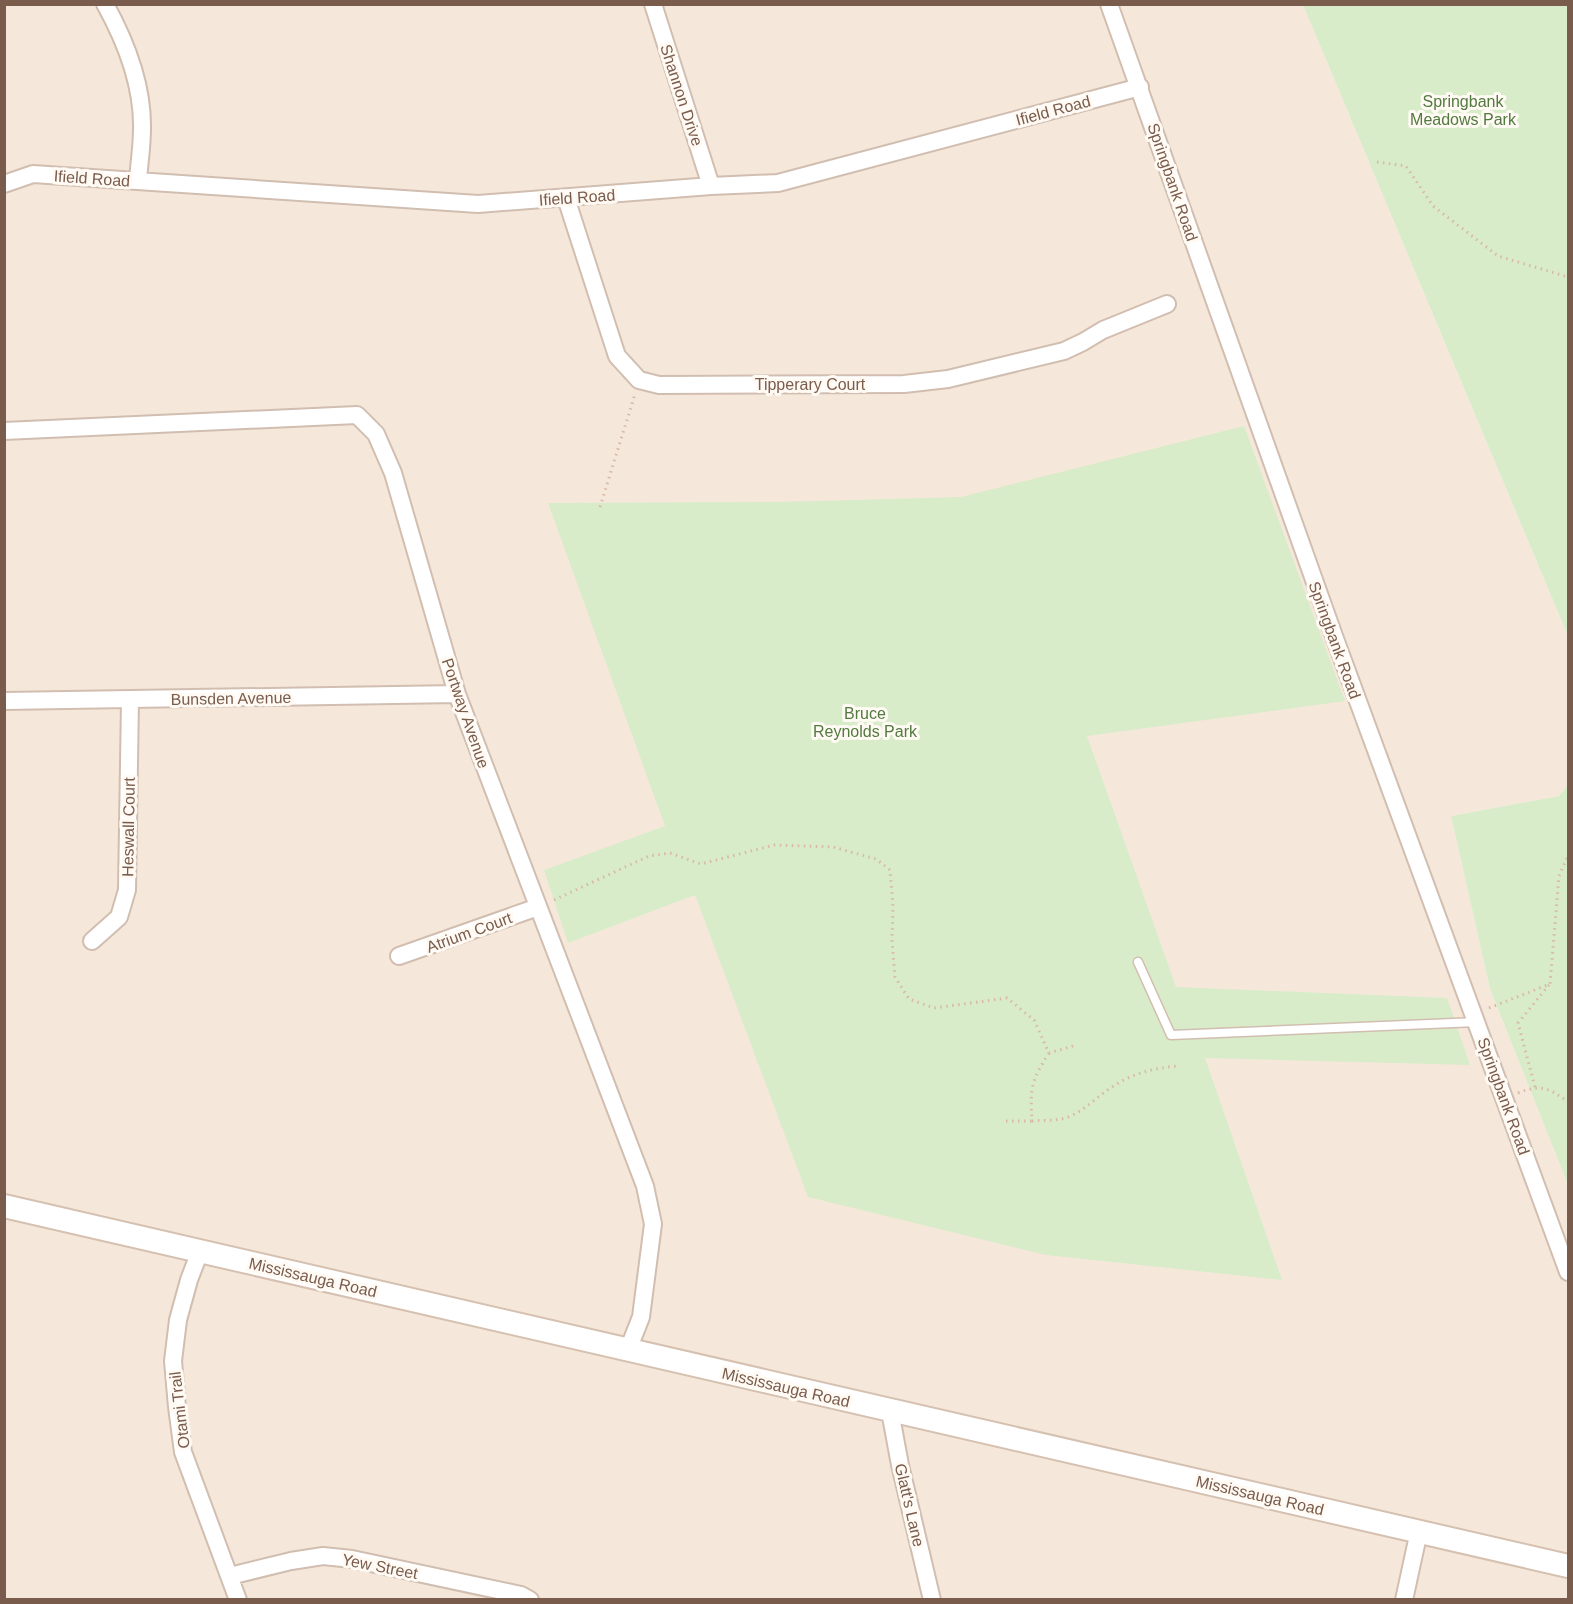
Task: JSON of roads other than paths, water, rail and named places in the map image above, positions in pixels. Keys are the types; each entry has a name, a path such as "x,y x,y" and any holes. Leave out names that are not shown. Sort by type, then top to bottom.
{"main road":[{"name":"Mississauga Road","path":"4,1206 1569,1566"}],"street":[{"path":"105,4 115,21 130,58 139,94 143,128 138,181"},
{"name":"Shannon Drive","path":"653,4 711,186"},
{"name":"Springbank Road","path":"1109,4 1257,424 1569,1272"},
{"name":"Ifield Road","path":"4,184 33,174 478,204 778,183 1140,87"},
{"name":"Tipperary Court","path":"566,198 617,356 639,380 659,385 904,384 948,379 1064,351 1103,330 1167,304"},
{"name":"Portway Avenue","path":"4,431 357,415 376,434 393,472 457,694 645,1186 653,1224 640,1317 628,1350"},
{"name":"Bunsden Avenue","path":"4,701 457,694"},
{"name":"Heswall Court","path":"92,941 118,917 127,890 130,700"},
{"name":"Atrium Court","path":"399,956 538,907"},
{"name":"Otami Trail","path":"200,1251 178,1320 173,1360 177,1407 183,1452 238,1599"},
{"name":"Glatt's Lane","path":"890,1411 900,1465 932,1599"},
{"path":"1404,1599 1419,1531"},
{"name":"Yew Street","path":"230,1576 291,1561 323,1556 352,1559 510,1592 530,1599"}],"lane":[{"path":"1138,962 1171,1035 1475,1017"}],"park label":[{"name":"Springbank Meadows Park","path":"1463,110"},
{"name":"Bruce Reynolds Park","path":"865,722"}]}
